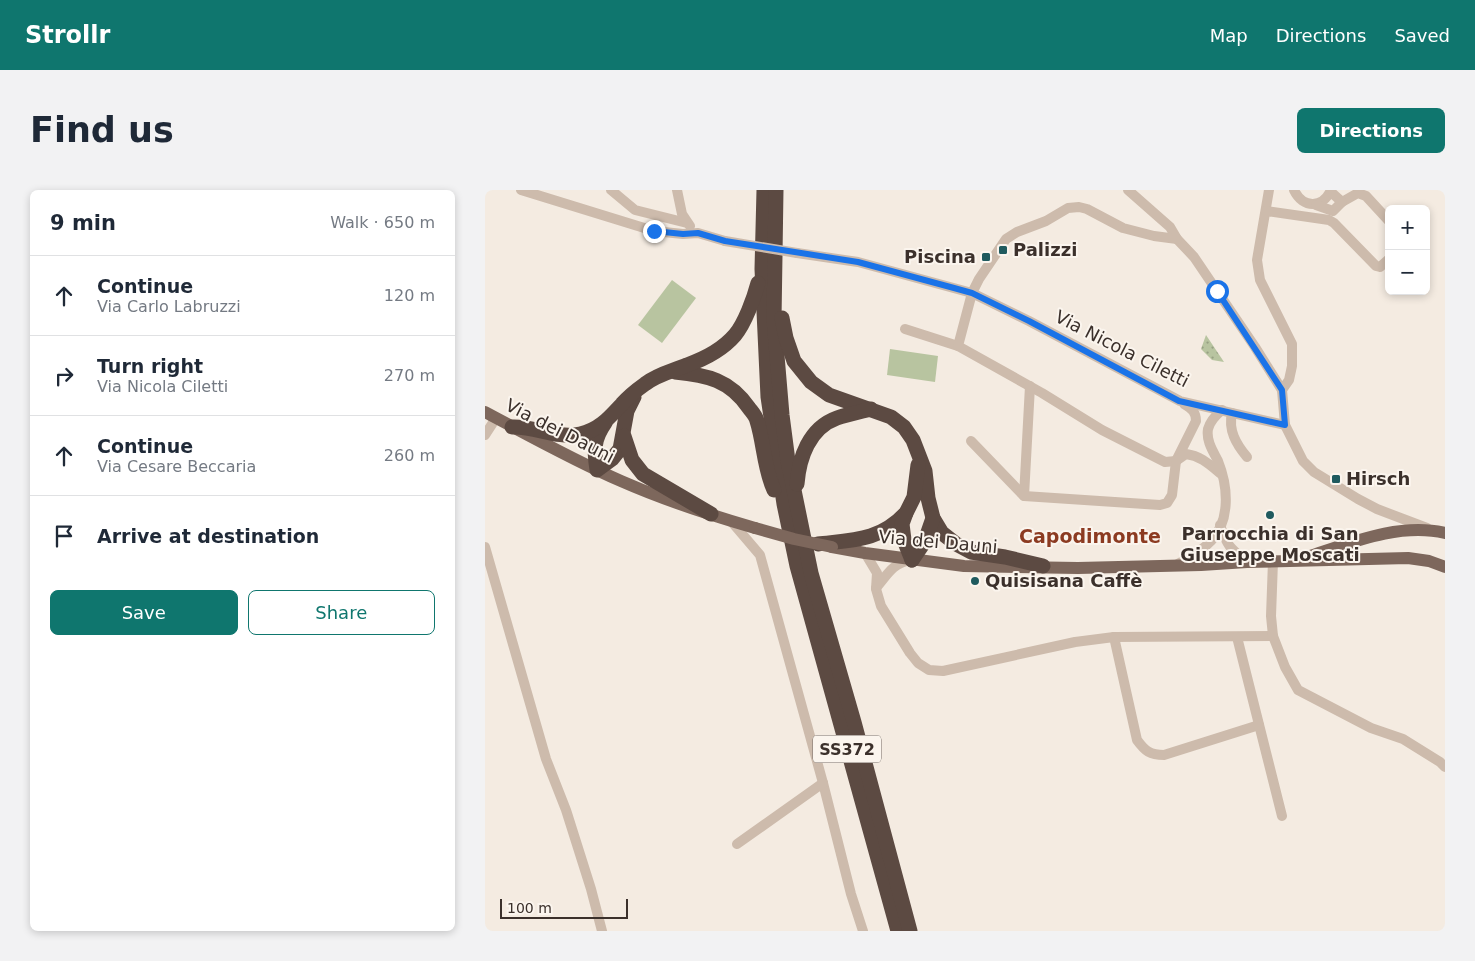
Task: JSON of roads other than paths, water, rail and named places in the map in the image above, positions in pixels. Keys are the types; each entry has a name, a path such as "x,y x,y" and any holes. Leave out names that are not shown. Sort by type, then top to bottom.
{"highway":[{"name":"SS372","path":"764,190 761,269 768,397 790,500 854,722 910,931"},
{"name":"SS372","path":"776,190 774,296 782,415 797,566 898,931"},
{"path":"597,470 595,444 599,432 605,423 623,402 653,378 689,365 714,353 735,335 756,290 761,269"},
{"path":"774,296 794,361 811,382 829,395 891,417 904,426 913,440 925,471 928,498 933,518 942,533 956,544 971,552 1005,557 1043,566"},
{"path":"669,371 707,376 721,381 745,402 757,419 773,488 790,500 803,452 813,437 835,419 871,409"},
{"path":"597,470 616,454 624,436 627,411 635,393"},
{"path":"512,426 529,427 552,434 569,435 586,432 605,423"},
{"path":"624,436 632,460 643,474 711,514"},
{"path":"912,560 902,532 906,513 914,497 919,458"},
{"path":"825,545 874,536 892,526 906,513"},
{"path":"912,560 925,541 933,518"}],"main road":[{"name":"Via dei Dauni","path":"491,415 597,470 650,493 755,528 865,553 964,566 1078,568 1408,558 1429,561 1445,567"},
{"path":"1297,560 1395,532 1430,529 1445,533"}],"street":[{"path":"521,190 654,231 683,234 698,233"},
{"path":"611,190 635,210 687,224"},
{"path":"677,190 682,214 687,224 698,233"},
{"path":"1129,190 1170,227 1177,239 1195,257 1282,390 1285,425 1303,461 1314,472 1377,509 1430,529"},
{"path":"1269,190 1257,260 1260,280 1292,344 1292,366 1289,380 1282,390"},
{"path":"1295,190 1300,199 1309,204 1316,204 1333,210 1342,202 1358,193 1366,196 1385,217"},
{"path":"1316,204 1331,191 1342,202"},
{"path":"958,346 972,293 979,279 1006,239 1017,232 1047,222 1068,208 1079,207 1087,209 1123,228 1154,236 1177,239"},
{"path":"1266,211 1329,220 1335,223 1376,266 1380,267 1385,263"},
{"name":"Via Nicola Ciletti","path":"698,233 725,241 858,262 972,293 1029,321 1179,401 1285,425"},
{"path":"905,329 958,346 1102,430 1165,462 1176,462 1186,454 1195,455 1222,474"},
{"path":"1024,496 1029,386"},
{"path":"971,441 1024,496 1160,505 1167,502 1172,495 1176,462 1196,422 1196,415 1192,409 1179,401"},
{"path":"1176,565 1204,548 1212,540 1226,508 1225,485 1209,442 1208,435 1211,422 1227,412 1233,436 1238,447 1247,457"},
{"path":"485,435 491,415"},
{"path":"731,521 760,555 823,783 851,894 863,931"},
{"path":"1220,525 1229,546 1235,554 1247,562"},
{"path":"485,547 546,759 566,810 603,931"},
{"path":"865,553 877,573 876,588 881,606 918,663 929,670 943,671 1075,642 1114,637 1273,636"},
{"path":"876,588 888,572 897,564 912,560"},
{"path":"1273,561 1271,616 1273,636 1285,667 1297,690 1371,728 1403,738 1445,767"},
{"path":"1114,637 1137,740 1144,749 1153,755 1164,755 1259,725"},
{"path":"1237,637 1282,816"},
{"path":"737,844 823,783"}],"place":[{"name":"Palizzi","path":"1003,250"},
{"name":"Piscina","path":"986,257"},
{"name":"Hirsch","path":"1336,479"},
{"name":"Parrocchia di San Giuseppe Moscati","path":"1270,515"},
{"name":"Quisisana Caffè","path":"975,581"}],"district":[{"name":"Capodimonte","path":"1090,536"}]}
